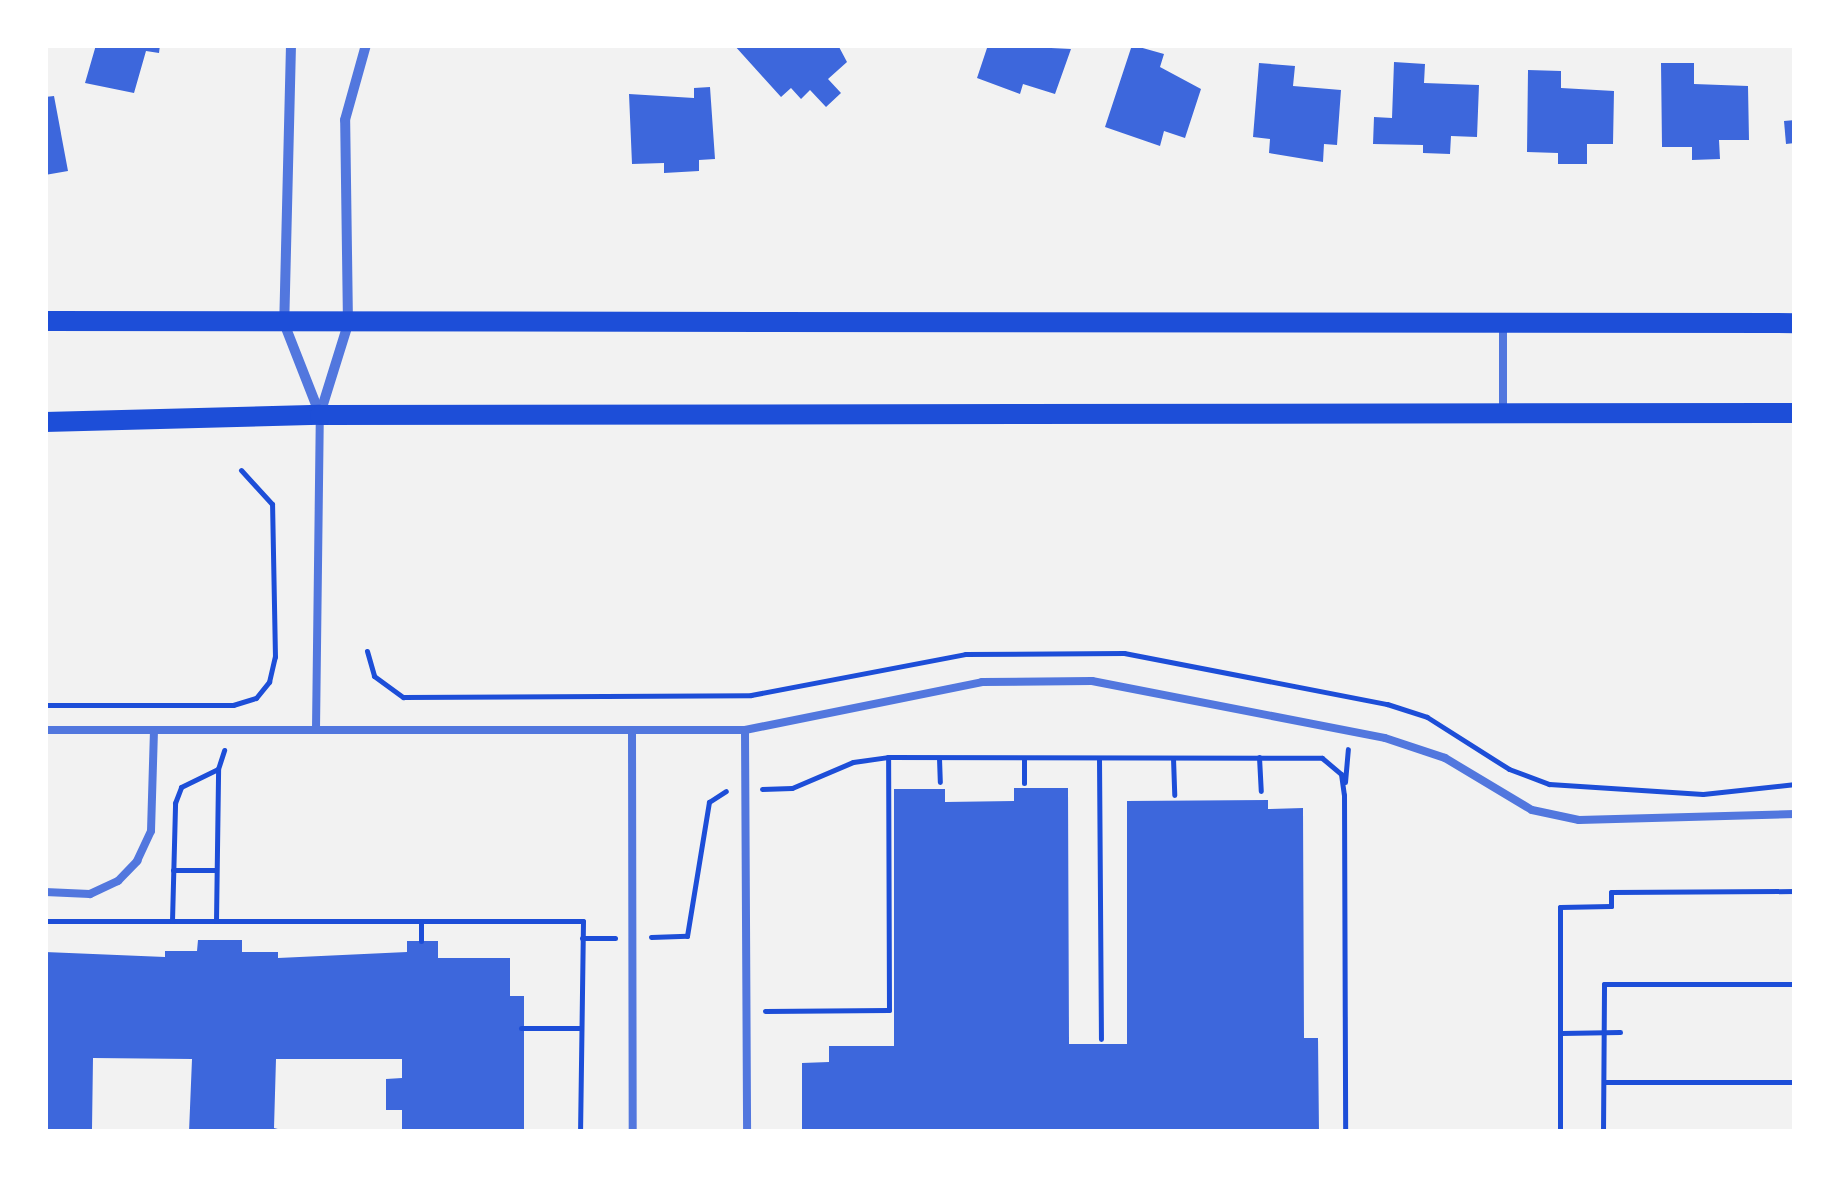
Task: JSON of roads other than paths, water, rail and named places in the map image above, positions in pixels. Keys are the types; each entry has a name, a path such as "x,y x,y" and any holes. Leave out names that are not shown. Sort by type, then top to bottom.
{"main road":[{"path":"45,321 1503,326 1795,323"},
{"path":"45,422 320,415 1503,417 1795,413"}],"street":[{"path":"291,45 284,323 320,415"},
{"path":"320,415 348,324 345,120 366,45"}],"lane":[{"path":"1503,326 1503,417"},
{"path":"316,729 320,415"},
{"path":"45,730 746,730 982,682 1092,681 1385,738 1445,758 1532,810 1578,820 1795,814"},
{"path":"632,730 633,1132"},
{"path":"746,730 748,1132"},
{"path":"45,892 90,894 118,881 138,862 151,831 154,732"}]}
